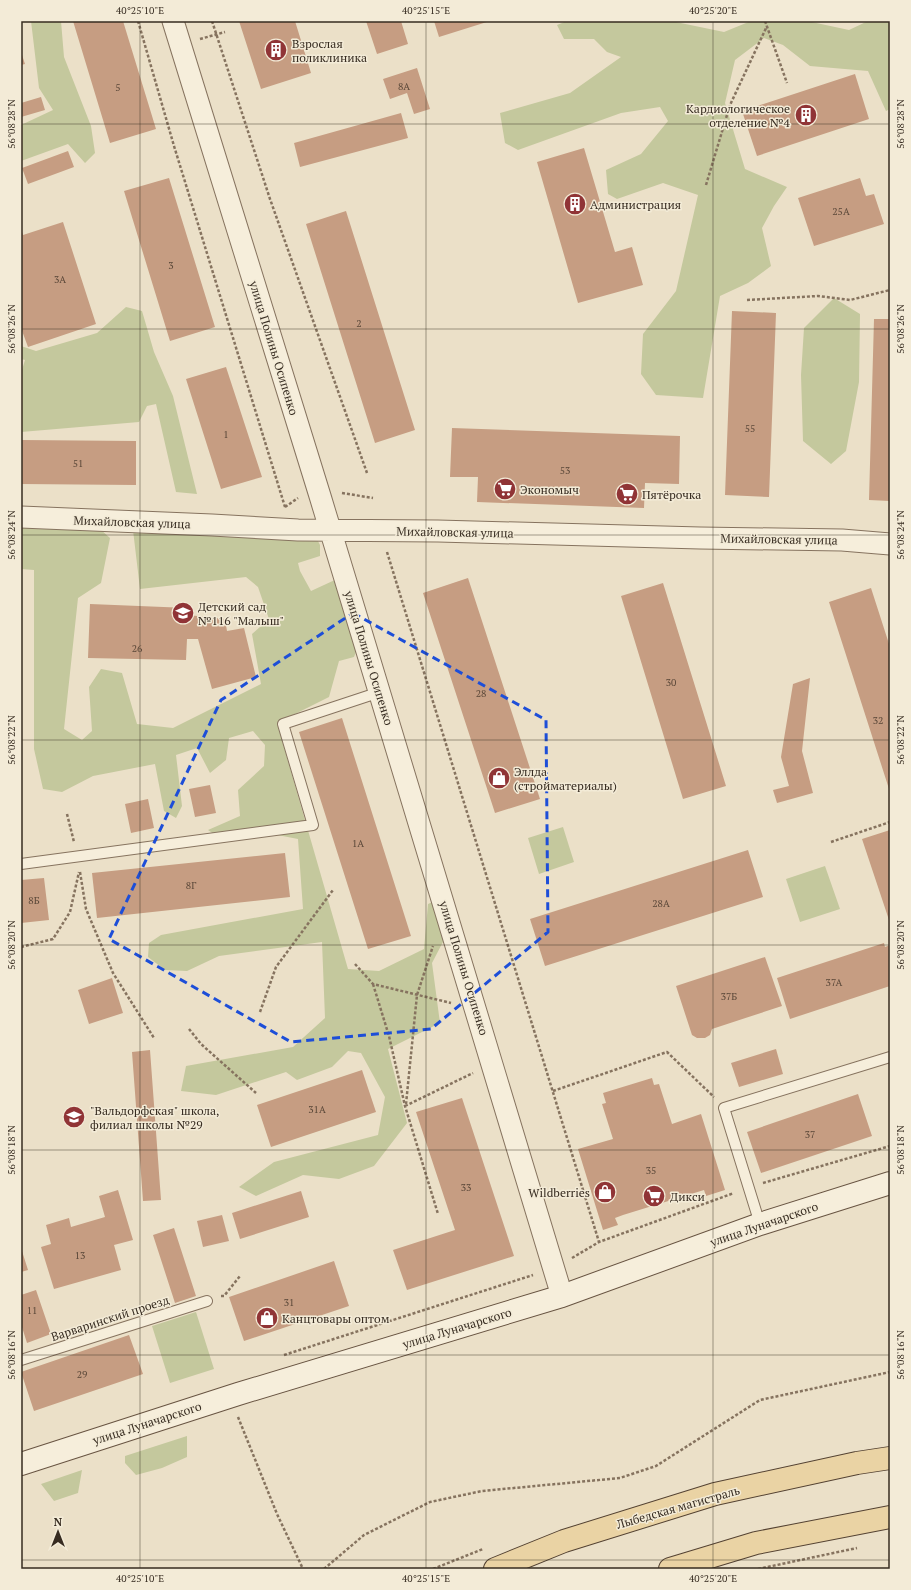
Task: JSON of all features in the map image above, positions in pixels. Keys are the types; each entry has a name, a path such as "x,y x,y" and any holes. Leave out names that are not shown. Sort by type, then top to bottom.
{"main road":[{"name":"улица Луначарского","path":"21,1464 222,1399 562,1296 760,1224 890,1183"},
{"name":"Лыбедская магистраль","path":"495,1569 564,1541 715,1494 857,1463 890,1458"},
{"path":"670,1569 756,1543 890,1517"}],"street":[{"name":"улица Полины Осипенко","path":"173,21 380,692 562,1296"},
{"name":"Михайловская улица","path":"21,518 212,525 298,530 380,530 693,538 842,540 890,544"}],"lane":[{"path":"21,864 313,825 283,724 380,692"},
{"path":"760,1224 724,1108 890,1057"},
{"name":"Варваринский проезд","path":"21,1360 207,1301"}],"path":[{"path":"138,21 174,146 285,507 298,498"},
{"path":"212,21 270,199 367,473"},
{"path":"765,21 787,82"},
{"path":"706,185 730,105 767,26"},
{"path":"747,300 818,296 850,300 890,290"},
{"path":"342,493 372,498"},
{"path":"380,530 599,1242"},
{"path":"67,814 77,857"},
{"path":"831,842 890,822"},
{"path":"21,946 53,939 70,912 79,869 86,909 113,973 154,1038"},
{"path":"260,1012 276,967 333,890"},
{"path":"405,1106 417,995 434,942"},
{"path":"355,964 373,984 389,1036 405,1106 438,1214"},
{"path":"373,984 453,1003 473,1000"},
{"path":"189,1029 201,1044 256,1093"},
{"path":"405,1106 474,1072 489,1052"},
{"path":"553,1091 667,1052 724,1108"},
{"path":"280,1356 555,1269 599,1242 749,1188 890,1146"},
{"path":"207,1301 224,1296 240,1276"},
{"path":"324,1569 364,1535 430,1502 482,1491 620,1478 656,1466 760,1400 890,1372"},
{"path":"222,1399 238,1418 277,1514 303,1569"},
{"path":"758,1569 861,1547"}],"highlighted area":[{"path":"353,613 546,720 548,932 431,1029 291,1042 109,939 221,700"}],"green space":[{"path":"31,21 61,21 64,57 91,126 95,153 85,163 68,144 21,161 21,125 53,110 39,88"},
{"path":"567,21 671,21 724,32 751,21 807,21 849,30 868,21 890,21 890,109 886,111 868,71 810,66 783,45 764,38 735,60 725,103 745,169 787,187 774,206 762,228 771,266 748,283 720,296 703,398 656,395 641,374 643,334 676,291 698,195 663,183 617,199 608,194 606,170 641,154 668,121 660,107 621,113 518,150 505,143 500,113 570,93 621,57 607,52 594,39 564,39 557,25"},
{"path":"834,298 860,314 859,382 846,451 831,464 803,441 801,375 804,328"},
{"path":"126,307 142,311 154,352 173,396 197,494 176,492 156,404 147,406 139,422 21,432 21,373 25,360 21,359 21,346 36,351 97,333"},
{"path":"21,525 100,529 110,538 101,583 78,598 64,729 82,740 92,731 89,687 101,669 122,673 137,724 173,728 261,684 252,634 269,619 258,587 246,577 140,589 133,530 317,539 320,545 320,556 298,563 300,571 311,591 337,579 360,642 354,657 339,661 329,697 277,723 348,969 379,971 424,949 428,904 435,901 445,938 432,963 440,1023 388,1049 407,1123 374,1166 339,1179 303,1175 256,1196 239,1187 274,1162 378,1135 385,1097 361,1053 348,1051 332,1067 297,1080 286,1072 216,1095 181,1091 186,1066 293,1047 325,1018 322,942 219,956 187,971 165,970 148,957 149,943 161,935 303,909 298,839 257,831 224,841 208,830 240,816 238,790 264,766 265,745 253,731 229,738 226,760 210,773 197,748 176,755 182,806 176,818 164,811 155,764 93,776 62,792 43,789 34,749 34,570 21,569"},
{"path":"563,827 574,862 539,874 528,838"},
{"path":"825,866 840,909 800,922 786,879"},
{"path":"196,1312 214,1369 170,1383 152,1326"},
{"path":"187,1436 187,1457 162,1468 136,1475 125,1463 125,1456"},
{"path":"82,1470 78,1493 54,1501 41,1484"}],"building":[{"path":"73,21 123,21 156,129 110,143"},
{"name":"Взрослая поликлиника","path":"239,21 295,21 311,73 261,89"},
{"path":"366,21 401,21 408,44 377,54"},
{"path":"434,21 490,21 439,37"},
{"path":"21,52 25,64 21,65"},
{"path":"417,68 430,109 414,114 407,93 390,99 383,79"},
{"name":"Кардиологическое отделение №4","path":"855,74 869,119 757,156 742,111"},
{"path":"41,97 45,110 21,117 21,103"},
{"path":"401,113 408,138 300,167 294,143"},
{"name":"Администрация","path":"584,148 615,252 632,247 643,285 578,303 537,162"},
{"path":"68,151 74,167 28,184 22,168"},
{"path":"169,178 215,327 170,341 124,191"},
{"path":"860,178 866,196 874,194 884,224 814,246 798,198"},
{"path":"346,211 415,430 375,443 306,224"},
{"path":"63,222 96,324 28,347 21,328 21,229 23,235"},
{"path":"732,311 776,313 769,497 725,495"},
{"path":"874,319 890,319 890,501 869,500"},
{"path":"226,367 262,477 221,489 186,379"},
{"path":"452,428 680,436 679,484 645,483 644,508 477,502 478,477 450,477"},
{"path":"21,440 136,441 136,485 21,484"},
{"path":"468,578 540,799 495,813 423,593"},
{"path":"663,583 726,786 683,799 621,596"},
{"path":"871,588 890,647 890,792 829,602"},
{"path":"90,604 188,608 188,615 225,619 227,631 244,628 256,677 212,689 198,639 187,639 186,660 88,658"},
{"path":"810,678 802,751 813,793 777,803 773,790 789,786 781,757 793,684"},
{"path":"342,718 411,936 368,949 299,732"},
{"path":"210,785 216,813 195,817 189,789"},
{"path":"148,799 154,828 131,833 125,804"},
{"path":"890,830 890,923 862,839"},
{"path":"748,850 763,897 545,966 530,919"},
{"path":"285,853 290,897 97,918 92,873"},
{"path":"44,878 49,920 21,923 21,880"},
{"path":"884,943 885,947 890,945 890,986 790,1019 777,978"},
{"path":"765,957 782,1006 712,1029 710,1035 705,1038 697,1038 692,1035 676,986"},
{"path":"112,978 123,1013 89,1024 78,990"},
{"path":"776,1049 783,1074 739,1087 731,1063"},
{"path":"150,1050 161,1200 143,1201 132,1052"},
{"path":"362,1070 376,1112 271,1147 257,1105"},
{"path":"652,1078 654,1085 659,1084 672,1124 701,1114 725,1190 706,1196 704,1190 623,1215 615,1218 618,1225 603,1230 578,1149 613,1139 602,1104 606,1103 603,1093"},
{"path":"858,1094 872,1136 761,1173 747,1132"},
{"path":"462,1098 514,1256 407,1290 393,1250 455,1230 416,1112"},
{"path":"118,1190 133,1240 114,1245 121,1270 54,1289 41,1247 51,1244 46,1225 69,1218 71,1227 105,1217 99,1196"},
{"path":"301,1191 309,1217 240,1239 232,1213"},
{"path":"222,1215 229,1241 203,1247 197,1221"},
{"path":"174,1228 196,1296 175,1303 153,1235"},
{"path":"21,1248 28,1270 21,1272"},
{"path":"334,1261 349,1306 244,1341 229,1297"},
{"path":"36,1290 51,1334 27,1343 21,1324 21,1295"},
{"path":"129,1335 143,1374 34,1411 21,1372"}],"place":[{"name":"Взрослая поликлиника","path":"276,50"},
{"name":"Кардиологическое отделение №4","path":"806,115"},
{"name":"Администрация","path":"575,204"},
{"name":"Экономыч","path":"505,489"},
{"name":"Пятёрочка","path":"627,494"},
{"name":"Детский сад №116 \"Малыш\"","path":"183,613"},
{"name":"Эллда (стройматериалы)","path":"499,778"},
{"name":"\"Вальдорфская\" школа, филиал школы №29","path":"74,1117"},
{"name":"Wildberries","path":"605,1192"},
{"name":"Дикси","path":"654,1196"},
{"name":"Канцтовары оптом","path":"267,1318"}]}
